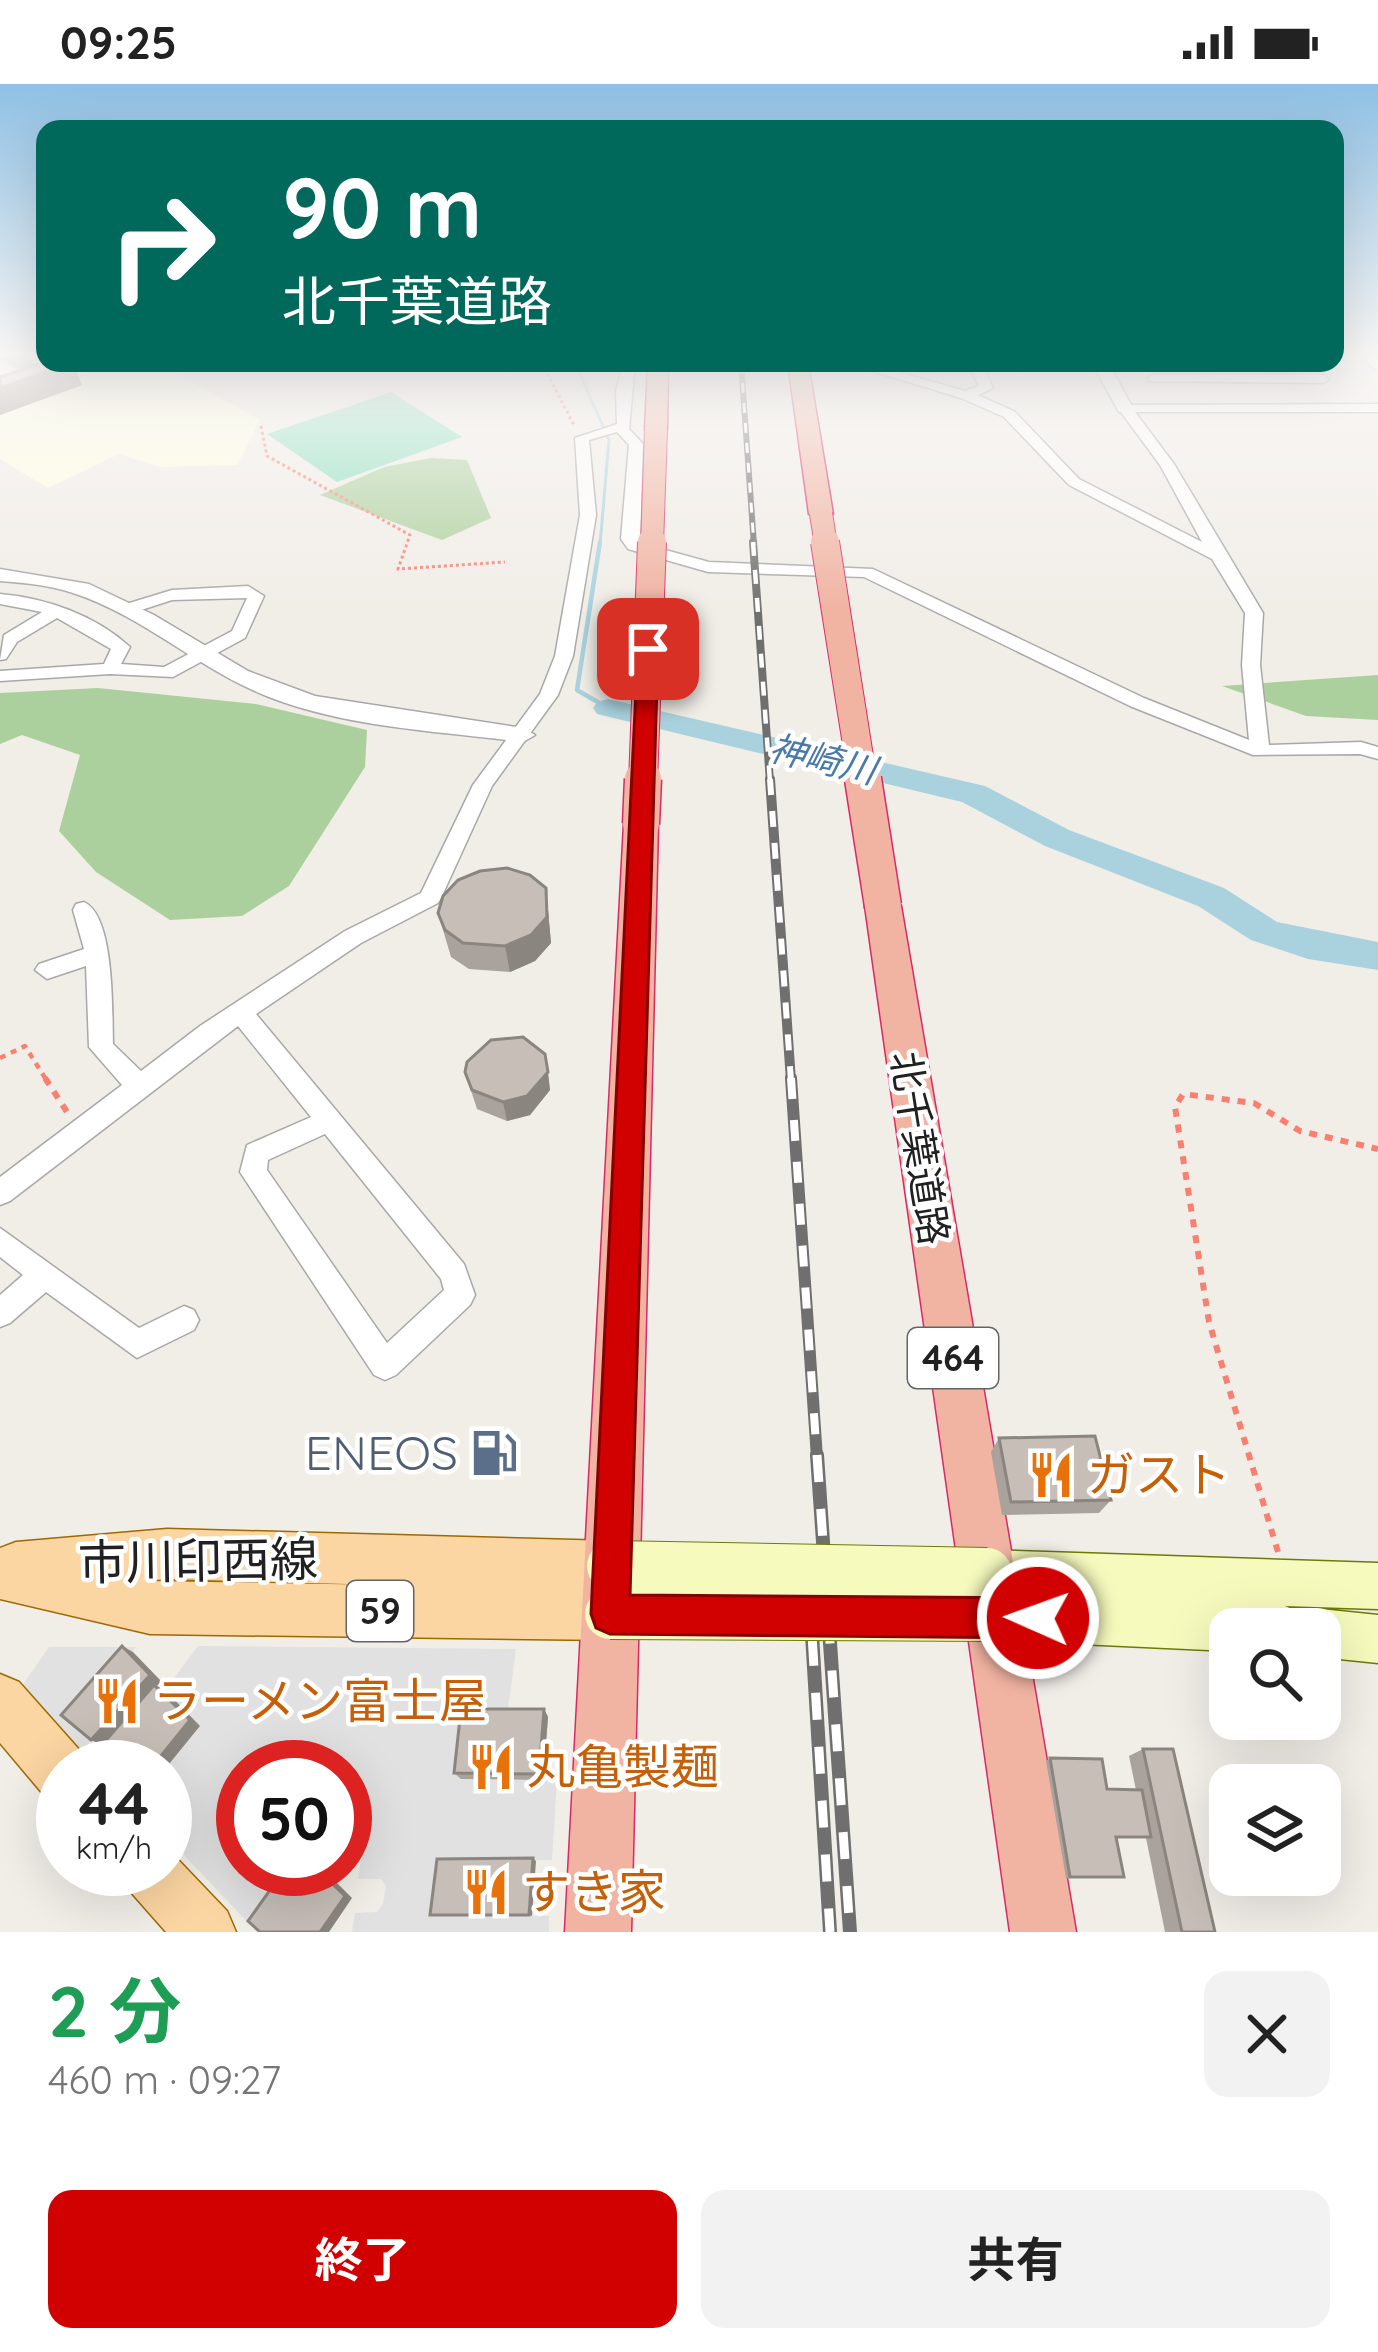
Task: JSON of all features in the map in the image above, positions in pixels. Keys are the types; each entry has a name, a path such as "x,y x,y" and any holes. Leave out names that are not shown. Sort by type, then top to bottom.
{"highway":[{"path":"598,1932 656,442"},
{"name":"北千葉道路","path":"810,442 1043,1932"}],"main road":[{"name":"市川印西線","path":"0,1571 150,1608 611,1590"},
{"path":"611,1590 991,1595 1287,1580 1378,1586"},
{"path":"991,1595 1209,1620"},
{"path":"1341,1635 1378,1639"},
{"path":"0,1701 36,1743"},
{"path":"174,1896 206,1932"}],"street":[{"path":"0,1193 241,1012 352,937 430,898 483,785 549,695 564,656 602,442"},
{"path":"634,442 629,539 634,546 721,568 867,572 1137,702 1259,751 1361,748 1378,752"},
{"path":"1036,442 1074,482 1218,556"},
{"path":"1151,442 1254,613 1251,665 1259,751"},
{"path":"0,575 95,590 279,692 332,708 523,735"},
{"path":"0,676 110,669 166,673 239,634 256,596 248,591 177,592 158,594 129,609"},
{"path":"0,599 57,610 121,647 110,669"},
{"path":"0,655 10,639 57,610"},
{"path":"84,910 97,954 100,1047 138,1085"},
{"path":"47,970 97,954"},
{"path":"241,1012 454,1273 460,1295 385,1365 253,1172 256,1153 329,1121"},
{"path":"0,1241 137,1344 184,1321"},
{"path":"0,1313 45,1275"}],"path":[{"path":"264,442 267,456 410,536 398,569 505,562"},
{"path":"0,1058 25,1046 79,1130"},
{"path":"1287,1580 1209,1322 1174,1107 1183,1094 1254,1103 1300,1131 1378,1149"}],"shaded area":[{"path":"0,442 249,442 237,465 160,467 119,454 48,488 0,459"},
{"path":"198,1646 516,1649 507,1716 461,1779 557,1780 552,1860 442,1861 436,1915 549,1916 549,1932 352,1932 355,1913 377,1912 386,1886 381,1879 372,1879 372,1740 216,1740 216,1889 192,1864 189,1740 200,1726 165,1690"},
{"path":"49,1647 136,1647 74,1719 94,1737 91,1740 64,1740 19,1690"},
{"path":"223,1896 278,1896 255,1930"}],"green space":[{"path":"279,442 447,442 337,482"},
{"path":"431,458 467,460 491,518 442,540 320,495 384,467"},
{"path":"1378,675 1378,720 1306,716 1222,686"},
{"path":"98,688 256,704 367,730 365,767 289,886 242,916 170,920 96,872 59,831 80,755 22,735 0,744 0,693"}],"building":[{"path":"507,868 530,875 546,888 547,917 531,935 505,946 463,943 445,930 438,913 443,896 458,880"},
{"path":"523,1037 545,1054 548,1072 527,1096 503,1102 472,1090 465,1072 467,1062 491,1040"},
{"path":"1095,1436 1111,1500 1011,1502 999,1438"},
{"name":"ラーメン富士屋","path":"122,1646 150,1675 91,1740 61,1715"},
{"path":"154,1685 190,1720 174,1740 106,1740"},
{"path":"461,1709 544,1709 539,1774 454,1773"},
{"path":"1143,1749 1173,1749 1215,1932 1182,1932"},
{"path":"1050,1758 1102,1759 1107,1789 1142,1790 1151,1837 1116,1837 1124,1877 1070,1877"},
{"path":"533,1858 529,1915 430,1915 437,1859"},
{"path":"266,1896 345,1896 320,1932 260,1932 248,1921"}],"waterway":[{"name":"神崎川","path":"600,545 609,442"},
{"name":"神崎川","path":"600,542 577,690 608,708"},
{"name":"神崎川","path":"608,708 973,794 1057,838 1211,897 1264,931 1308,945 1378,956"}],"railway":[{"path":"747,442 754,545"},
{"path":"753,542 770,782"},
{"path":"770,779 791,1081"},
{"path":"791,1078 817,1458"},
{"path":"817,1455 850,1932"},
{"path":"809,1585 830,1932"}],"place":[{"name":"ENEOS","path":"494,1453"},
{"name":"ガスト","path":"1051,1475"},
{"name":"ラーメン富士屋","path":"117,1701"},
{"name":"丸亀製麺","path":"491,1767"},
{"name":"すき家","path":"486,1892"}],"route":[{"path":"648,649 610,1614 1038,1618"}]}
